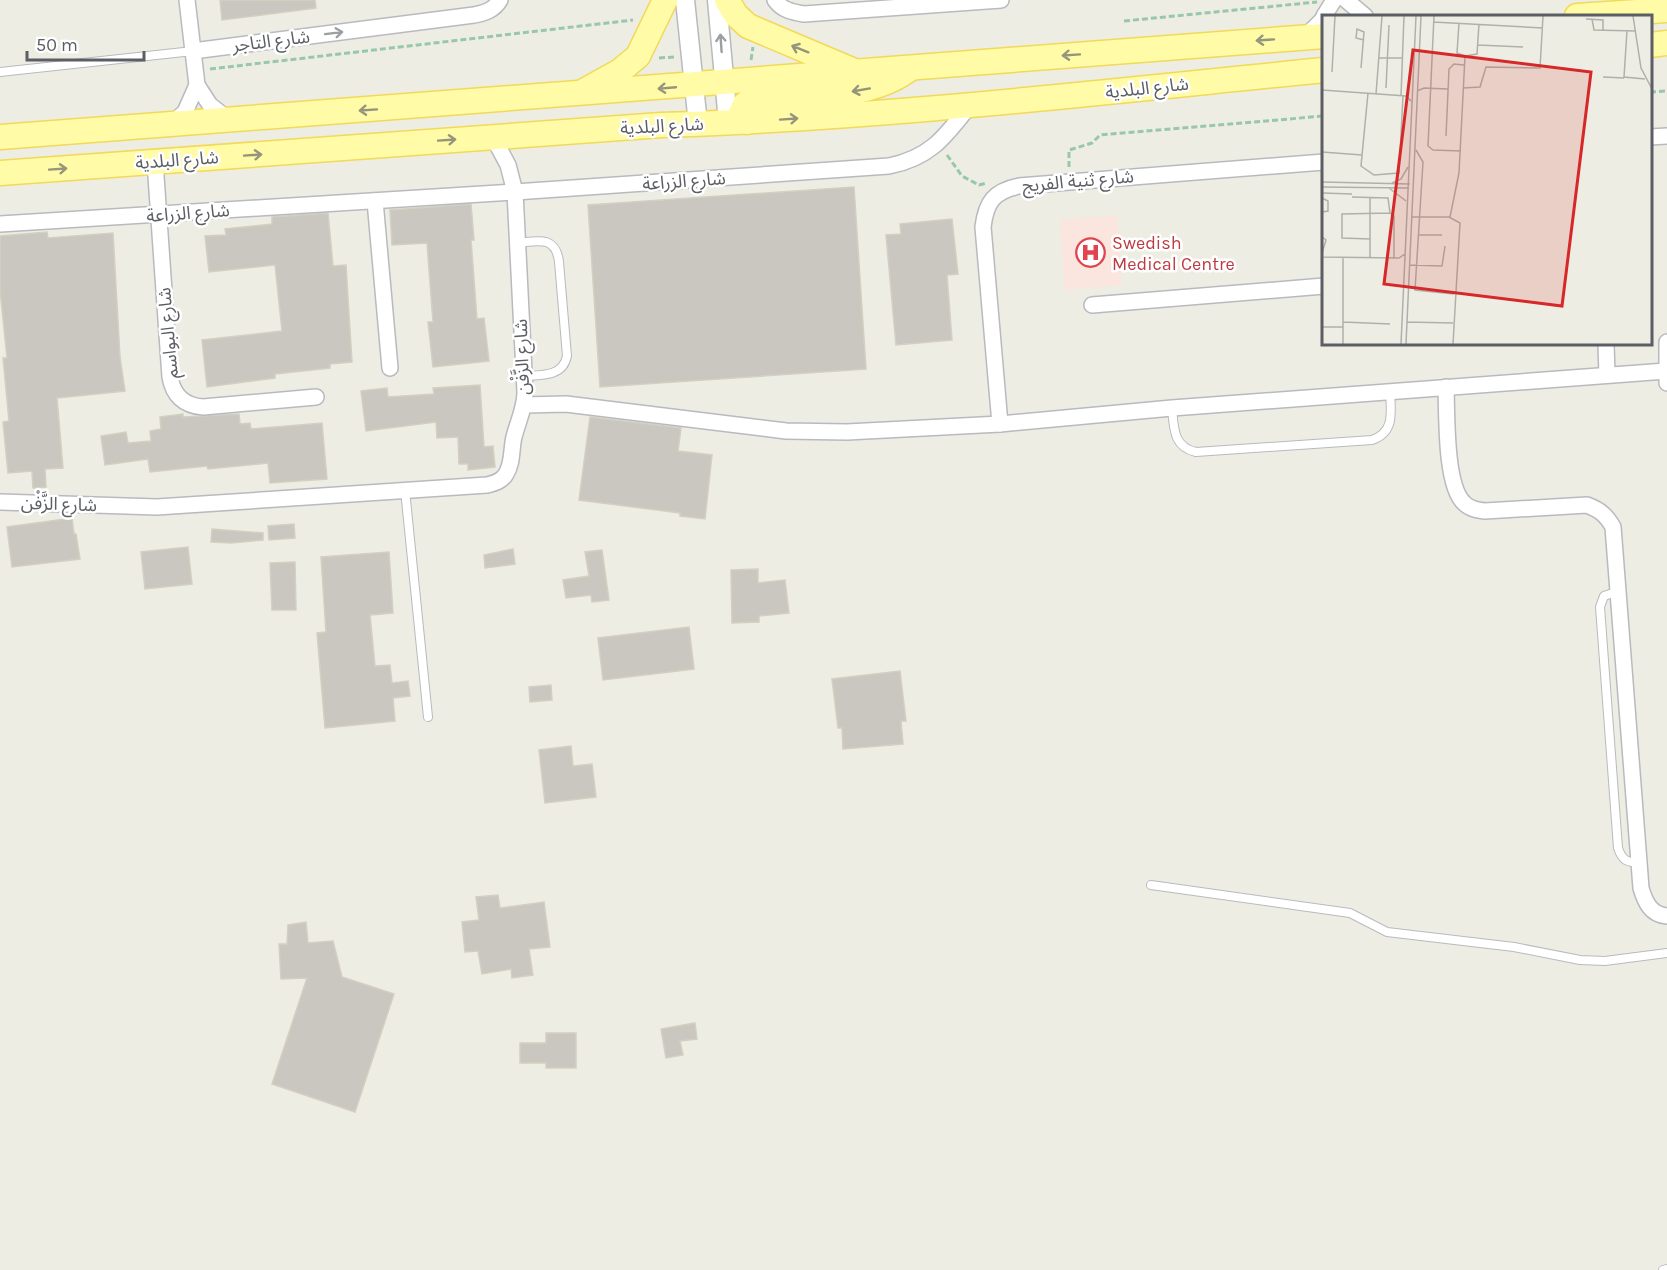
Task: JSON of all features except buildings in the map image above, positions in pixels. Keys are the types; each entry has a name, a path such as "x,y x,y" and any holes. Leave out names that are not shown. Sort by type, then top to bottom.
{"main road":[{"path":"578,94 620,71 638,56 665,0"},
{"path":"727,0 736,15 748,26 854,71"},
{"path":"1592,15 1667,10"},
{"name":"شارع البلدية","path":"0,137 1314,37"},
{"path":"1652,45 1667,43"},
{"path":"738,122 743,119 741,108 750,101 855,92 886,83 914,67"},
{"name":"شارع البلدية","path":"0,173 970,105 1322,70"}],"street":[{"path":"187,0 196,78 210,105 229,120"},
{"name":"شارع التاجر","path":"193,51 474,15 485,13 497,6 500,0"},
{"path":"685,0 698,124"},
{"path":"717,0 724,83 738,122"},
{"path":"775,0 778,5 790,12 804,14 1000,0"},
{"path":"1325,15 1334,0"},
{"path":"1346,0 1364,15"},
{"path":"1314,37 1322,21"},
{"path":"170,125 185,112 196,78"},
{"name":"شارع الزراعة","path":"0,224 889,166 917,159 939,143 970,105"},
{"path":"1652,137 1667,136"},
{"name":"شارع الزَّفْن","path":"0,502 157,507 487,485 499,481 510,465 515,435 524,405 524,376 515,192 508,165 493,137"},
{"name":"شارع البواسم","path":"155,162 170,377 180,399 187,404 202,407 316,397"},
{"name":"شارع ثنية الفريج","path":"1000,424 983,227 985,212 992,198 1006,189 1019,186 1322,162"},
{"path":"375,201 390,368"},
{"path":"1092,305 1322,286"},
{"path":"524,405 566,404 786,431 886,431 1000,424 1172,408 1607,375 1666,377 1667,342"},
{"path":"1606,345 1607,375"},
{"path":"1446,387 1450,472 1462,502 1473,510 1485,512 1587,505 1598,509 1613,527 1641,888 1652,911 1667,916"}],"lane":[{"name":"شارع التاجر","path":"0,72 193,51"},
{"path":"517,243 541,241 556,249 560,262 567,356 564,366 555,373 524,376"},
{"path":"1172,408 1176,439 1182,447 1196,452 1360,441 1380,437 1390,425 1392,416 1390,392"},
{"path":"405,490 428,717"},
{"path":"1151,885 1350,913 1387,932 1514,947 1580,960 1605,961 1667,953"}],"path":[{"path":"1124,21 1334,0"},
{"path":"196,78 641,20"},
{"path":"1652,92 1667,91"},
{"path":"1065,171 1069,167 1069,150 1092,143 1100,135 1322,116"},
{"path":"939,143 962,176 979,185 988,182"}],"shaded area":[{"name":"Swedish Medical Centre","path":"1117,215 1122,285 1065,290 1060,220"}],"place":[{"name":"Swedish Medical Centre","path":"1091,253"}]}
